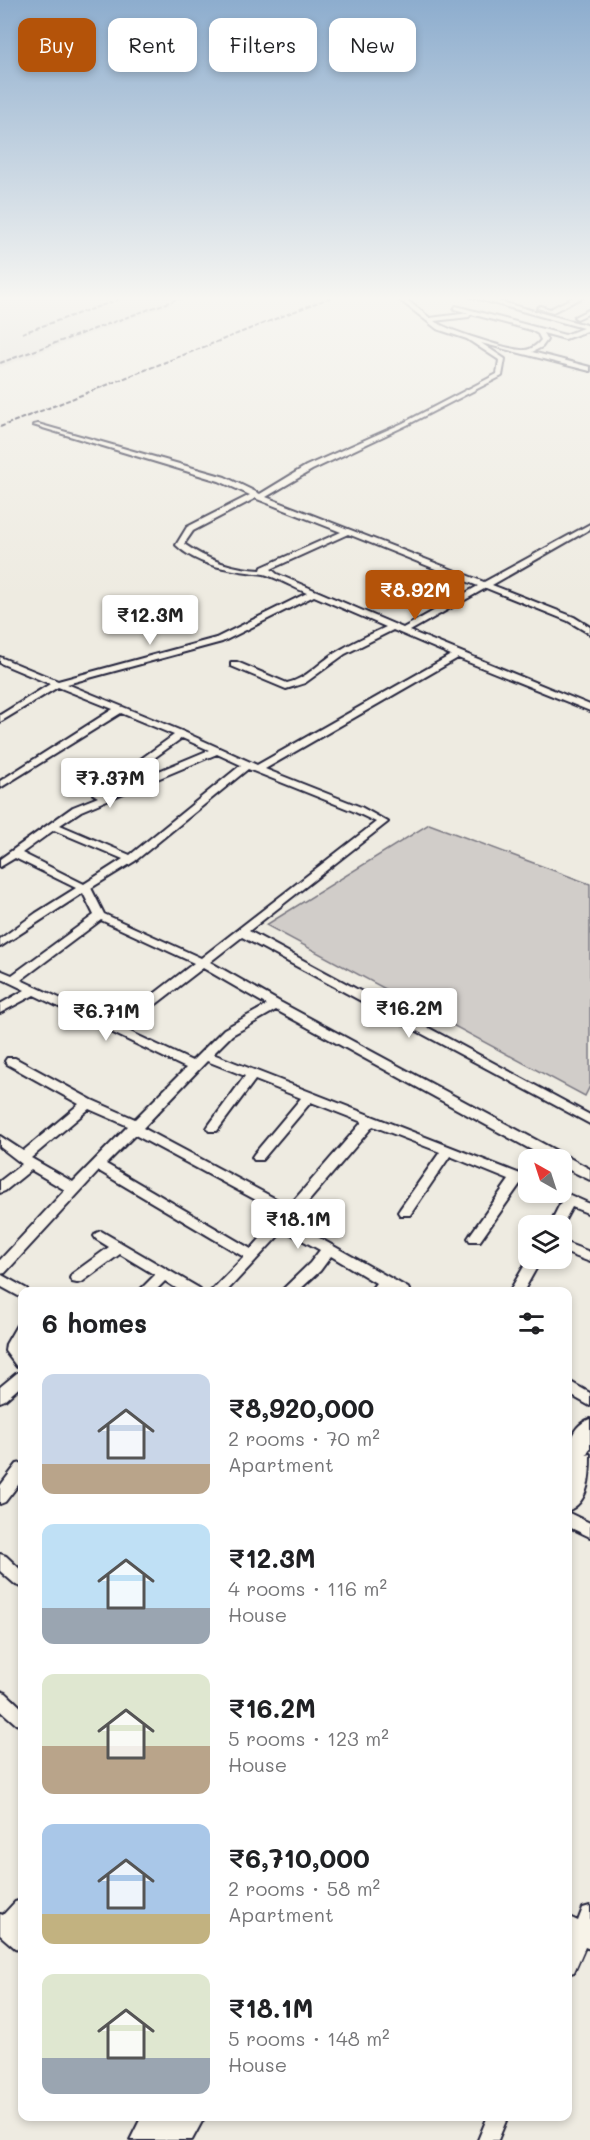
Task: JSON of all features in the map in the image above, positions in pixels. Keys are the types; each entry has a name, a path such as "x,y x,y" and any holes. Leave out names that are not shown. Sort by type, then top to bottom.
{"highway":[{"path":"572,1458 590,1428"},
{"path":"572,1493 590,1463"},
{"path":"145,2140 157,2121"},
{"path":"175,2140 187,2121"}],"street":[{"path":"458,397 309,468 190,530 180,545 195,557 250,572 268,572 590,708"},
{"path":"36,425 222,479 347,532 571,619 590,631"},
{"path":"404,631 590,526"},
{"path":"268,572 265,569 347,532"},
{"path":"0,719 56,684 219,640 314,593"},
{"path":"234,664 286,686 292,685 303,681 343,652 394,626"},
{"path":"0,944 40,915 86,889 131,859 252,767 458,654"},
{"path":"0,660 181,734 252,767 357,808 383,822 115,1030"},
{"path":"0,785 120,709"},
{"path":"0,864 181,734"},
{"path":"77,808 218,750"},
{"path":"53,826 131,859"},
{"path":"14,853 86,889 100,916 201,962 541,1149"},
{"path":"13,980 100,916"},
{"path":"242,932 590,1120"},
{"path":"0,974 192,1066"},
{"path":"0,1009 32,991"},
{"path":"0,1269 74,1189 136,1128 192,1066 228,1032 276,1005"},
{"path":"204,1055 518,1178"},
{"path":"11,1061 136,1128 286,1218 380,1287"},
{"path":"213,1128 253,1074"},
{"path":"258,1157 309,1096"},
{"path":"0,1188 88,1103"},
{"path":"222,1287 253,1256 371,1120"},
{"path":"0,1140 27,1161 74,1189"},
{"path":"405,1212 448,1150"},
{"path":"98,1165 253,1256"},
{"path":"572,1166 590,1175"},
{"path":"475,1238 518,1185"},
{"path":"572,1201 590,1209"},
{"path":"101,1236 186,1287"},
{"path":"77,1278 118,1247"},
{"path":"293,1287 315,1267 329,1249"},
{"path":"572,1250 590,1257"},
{"path":"519,1287 530,1269"},
{"path":"150,1287 164,1274"},
{"path":"0,1279 18,1290"},
{"path":"6,1341 18,1358"},
{"path":"0,1396 18,1380"},
{"path":"572,1389 590,1400"},
{"path":"0,1497 17,1485"},
{"path":"572,1521 590,1530"},
{"path":"0,1561 18,1577"},
{"path":"0,1699 18,1715"},
{"path":"18,1912 3,1925 18,1938"},
{"path":"572,1952 579,1933 590,1915"},
{"path":"488,2140 496,2121"}],"shaded area":[{"path":"429,824 590,884 590,1086 585,1096 266,925"}],"railway":[{"path":"0,427 77,397"}]}
